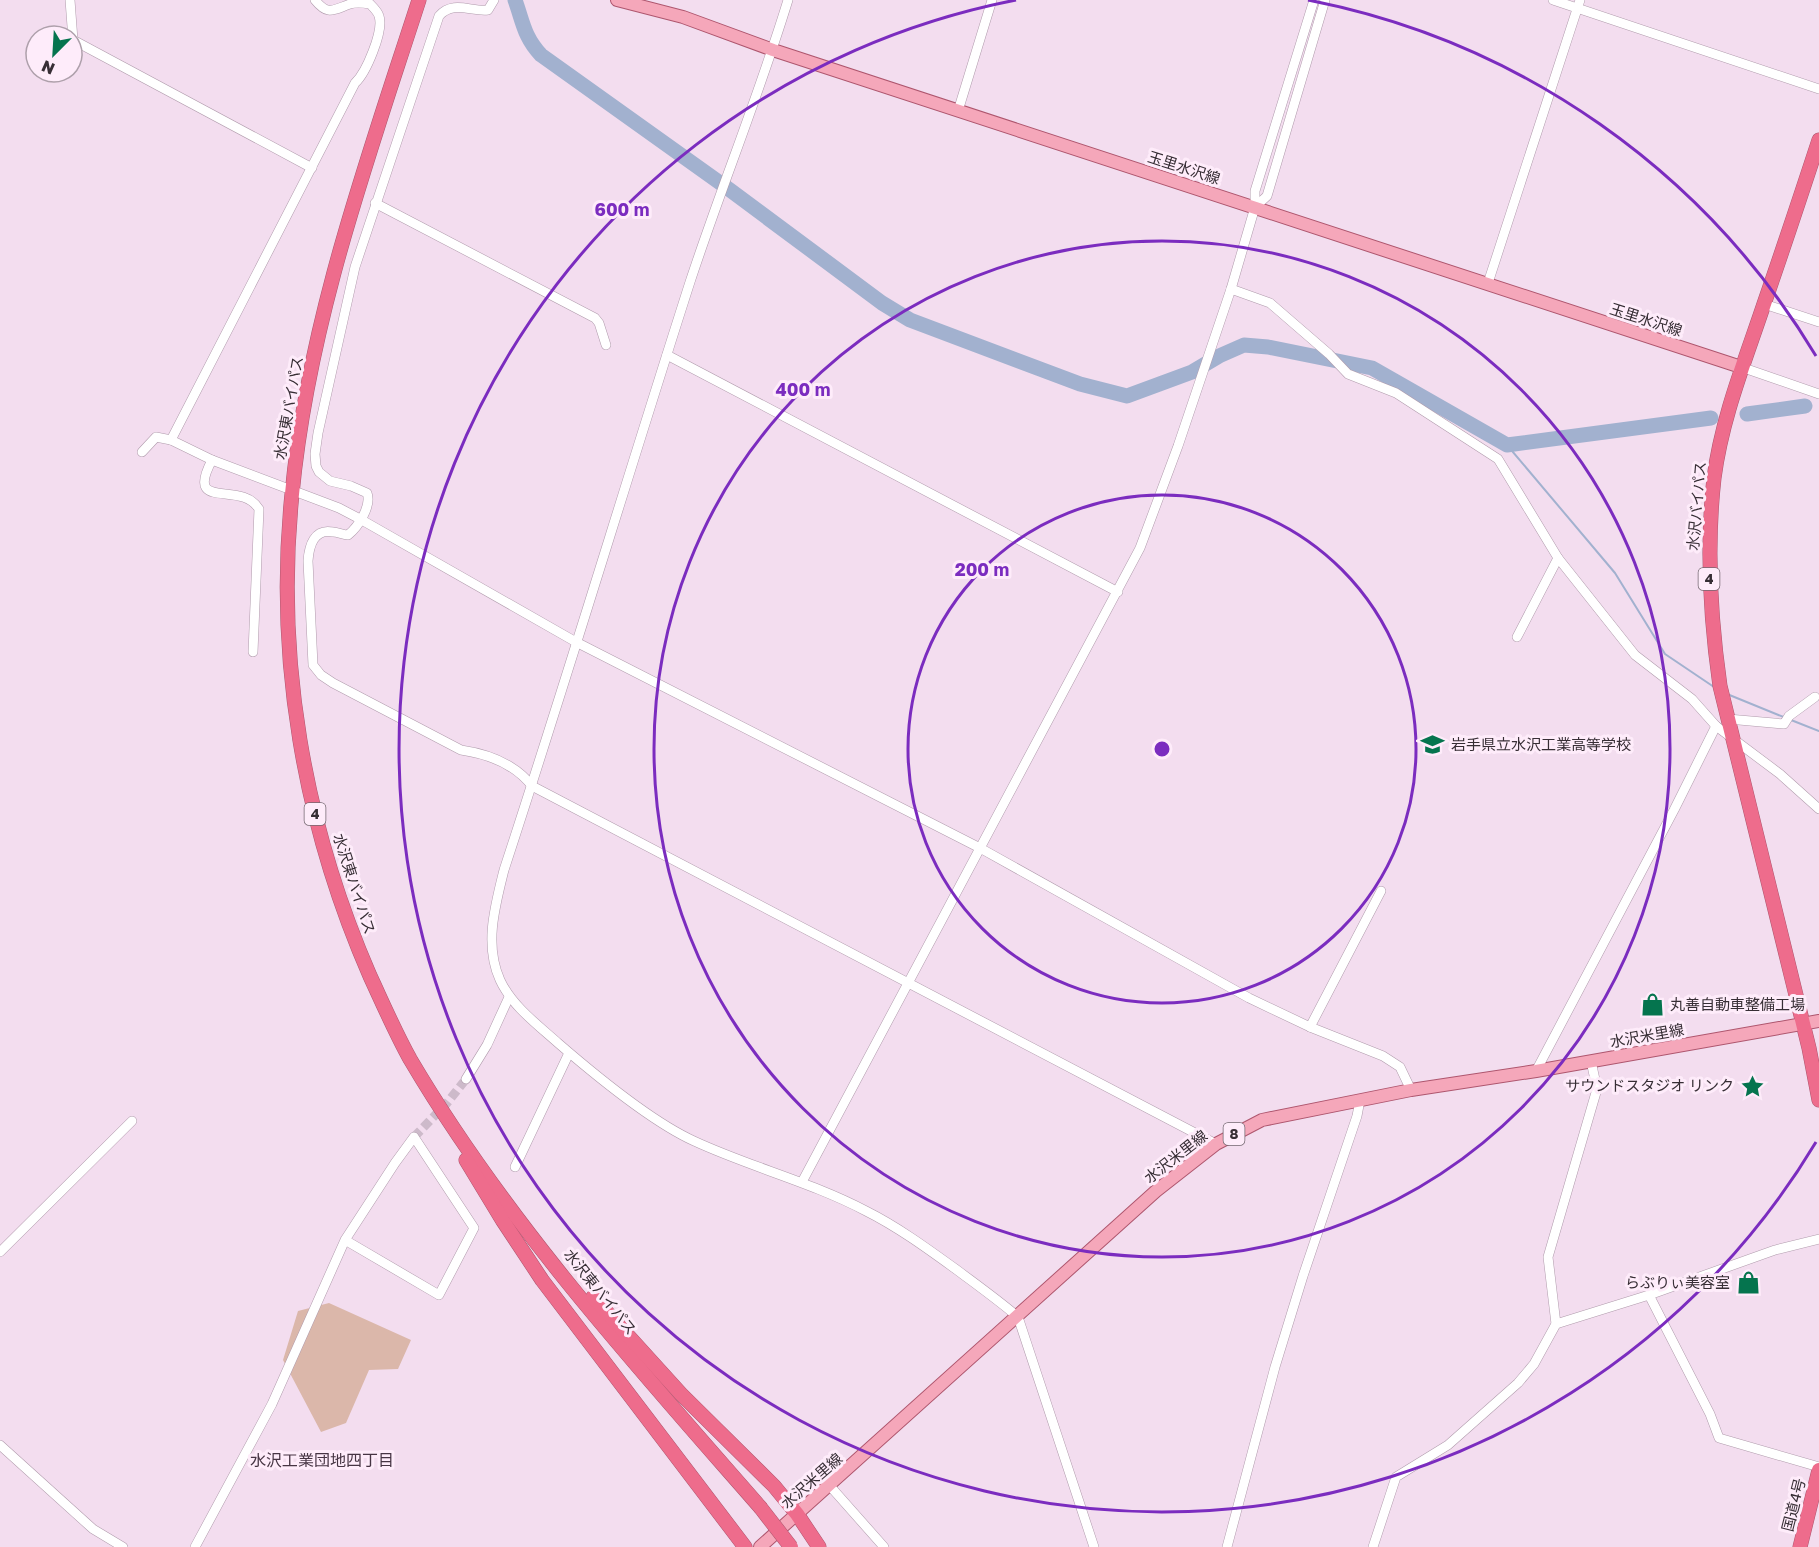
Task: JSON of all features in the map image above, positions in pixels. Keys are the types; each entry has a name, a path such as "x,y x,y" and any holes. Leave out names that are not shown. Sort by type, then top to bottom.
{"highway":[{"name":"水沢東バイパス","path":"419,0 340,251 318,336 292,490 287,584 288,639 293,694 312,800 341,905 383,1005 408,1056 474,1158 523,1224 791,1547"},
{"name":"水沢バイパス","path":"1802,1024 1731,736 1722,723 1720,686 1711,625 1709,583 1714,477 1725,421 1741,367 1819,140"},
{"name":"4","path":"1802,1024 1819,1100"},
{"path":"408,1056 463,1156 542,1280 745,1547"},
{"path":"523,1224 681,1394 752,1461 797,1514 819,1547"},
{"name":"国道4号","path":"1800,1547 1819,1468"}],"main road":[{"name":"玉里水沢線","path":"617,0 683,17 773,50 1741,367"},
{"name":"水沢米里線","path":"760,1547 1156,1191 1216,1144 1262,1120 1411,1090 1536,1071 1819,1021"}],"street":[{"path":"70,0 73,40 312,168"},
{"path":"171,440 355,83 363,75 380,29 379,15 370,3 353,3 333,11 323,9 315,0"},
{"path":"494,0 488,10 450,6 439,16 355,267 330,373 315,454 316,466 324,478 367,493 369,502 355,530 348,536 333,531 322,532 313,539 309,548 313,665 321,675 333,683 461,750 484,753 522,773 532,786 1216,1144"},
{"path":"788,0 773,50 725,178 504,870 493,916 494,962 509,997 569,1053 647,1113 692,1140 802,1182 866,1211 924,1246 1018,1317 1094,1547"},
{"path":"958,111 992,0"},
{"path":"802,1182 1140,548 1178,446 1231,290 1255,207 1255,191 1314,0"},
{"path":"1255,207 1267,196 1325,0"},
{"path":"1553,0 1579,4 1819,88"},
{"path":"1488,283 1579,4"},
{"path":"375,203 595,318 599,323 606,345"},
{"path":"1231,290 1270,303 1329,354 1348,375 1396,393 1498,459 1558,558 1635,654 1722,723 1784,724 1789,716 1815,697"},
{"path":"1764,304 1819,322"},
{"path":"667,356 1118,592"},
{"path":"1741,367 1819,394"},
{"path":"142,452 156,437 171,440 212,460 339,508 576,642 980,849 1249,998 1383,1056 1400,1067 1411,1090"},
{"path":"212,460 204,476 204,484 208,490 217,494 237,494 248,497 255,501 259,509 253,652"},
{"path":"1517,637 1558,558"},
{"path":"1536,1071 1722,723"},
{"path":"1731,736 1780,774 1819,809"},
{"path":"1310,1026 1381,891"},
{"path":"466,1079 487,1045 509,997"},
{"path":"515,1167 569,1053"},
{"path":"1373,1547 1396,1477 1448,1445 1518,1383 1534,1364 1556,1324 1548,1257 1597,1089 1591,1061"},
{"path":"1227,1547 1275,1367 1357,1116 1360,1100"},
{"path":"0,1252 132,1121"},
{"path":"195,1547 272,1404 345,1240 414,1137 474,1228 439,1294 345,1240"},
{"path":"1556,1324 1649,1295 1775,1250 1819,1239"},
{"path":"1649,1295 1703,1400 1719,1438 1819,1468"},
{"path":"0,1445 93,1528 123,1547"},
{"path":"830,1486 884,1547"}],"shaded area":[{"path":"329,1303 411,1340 398,1369 369,1370 346,1423 321,1432 283,1360 298,1311"}],"waterway":[{"path":"515,0 527,35 541,55 730,190 882,303 910,320 1080,384 1127,396 1192,372 1244,345 1268,347 1372,368 1507,445 1711,418"},
{"path":"1747,414 1805,406"},
{"path":"1507,445 1615,573 1665,654 1714,687"},
{"path":"1727,694 1786,718"},
{"path":"1791,720 1819,731"}],"tunnel":[{"path":"414,1137 447,1103 466,1079"}],"place":[{"name":"岩手県立水沢工業高等学校","path":"1433,745"},
{"name":"丸善自動車整備工場","path":"1652,1005"},
{"name":"サウンドスタジオ リンク","path":"1752,1086"},
{"name":"らぶりぃ美容室","path":"1748,1283"}],"district":[{"name":"水沢工業団地四丁目","path":"322,1460"}]}
